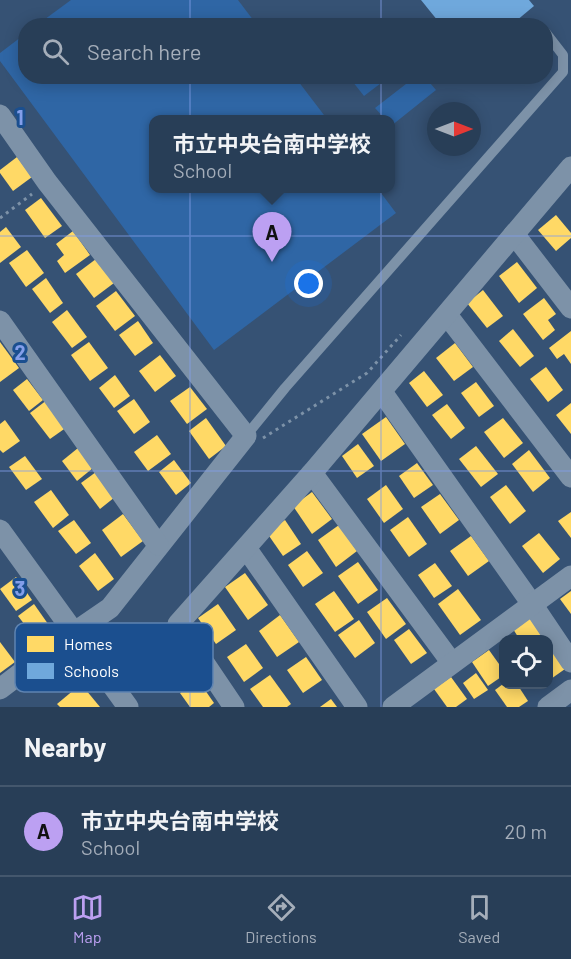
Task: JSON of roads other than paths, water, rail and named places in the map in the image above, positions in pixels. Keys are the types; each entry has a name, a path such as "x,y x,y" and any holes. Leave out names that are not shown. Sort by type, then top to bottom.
{"street":[{"path":"0,115 48,182 253,438 158,545 110,608 88,623"},
{"path":"179,623 382,392 571,167"},
{"path":"514,234 571,308"},
{"path":"447,315 571,477"},
{"path":"0,321 158,545"},
{"path":"382,392 571,662"},
{"path":"312,473 452,663"},
{"path":"0,530 68,623"},
{"path":"246,548 357,707"},
{"path":"393,707 571,576"},
{"path":"213,676 234,707"},
{"path":"0,689 15,678"},
{"path":"548,707 571,690"},
{"path":"117,692 128,707"}],"lane":[{"path":"553,42 563,55 563,72 553,83"},
{"path":"253,438 285,388 552,84"}],"place":[{"name":"市立中央台南中学校","path":"272,262"}]}
